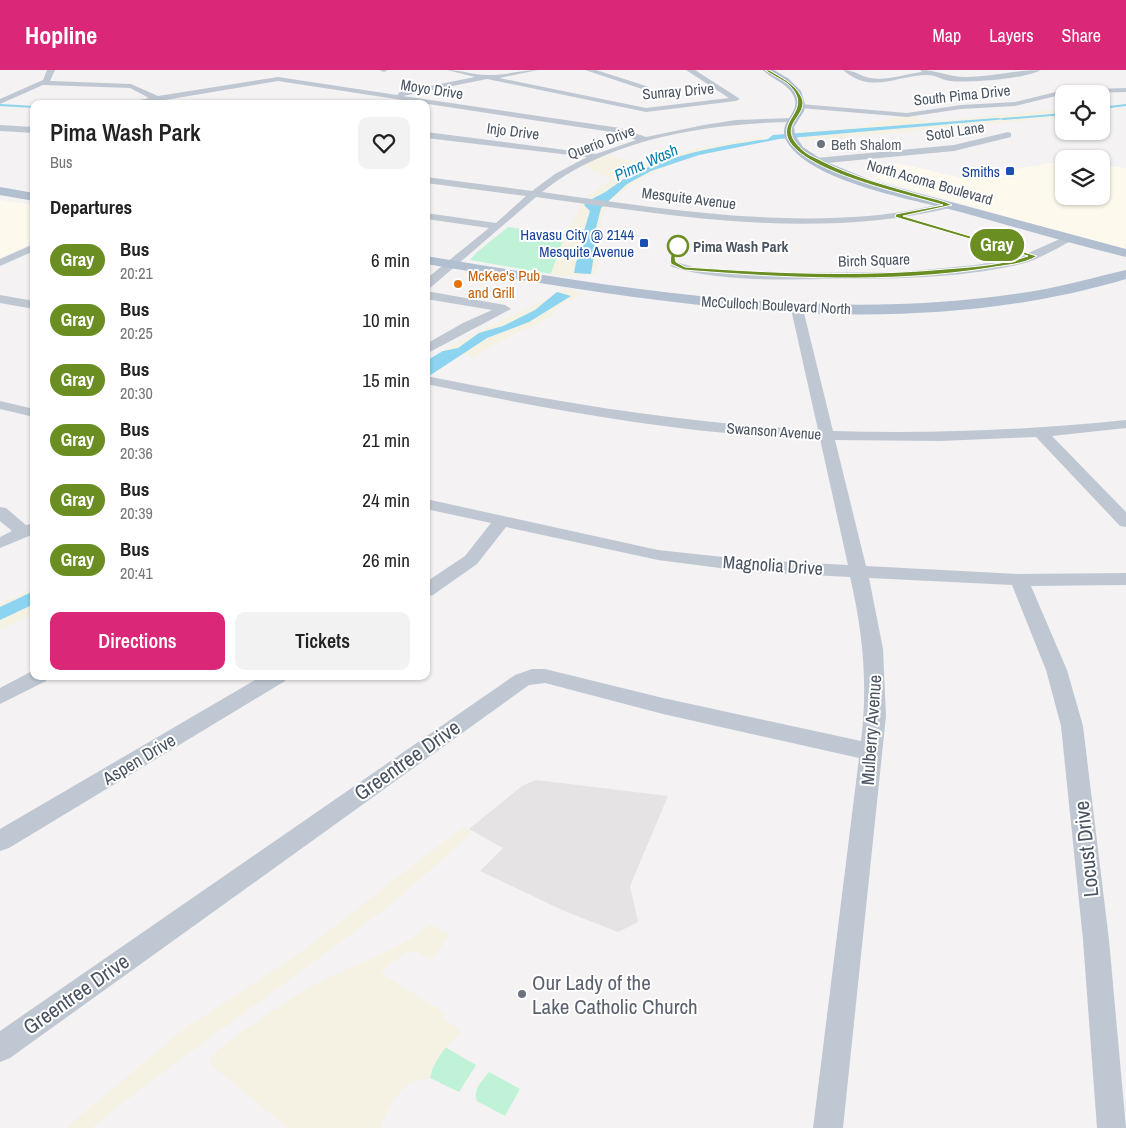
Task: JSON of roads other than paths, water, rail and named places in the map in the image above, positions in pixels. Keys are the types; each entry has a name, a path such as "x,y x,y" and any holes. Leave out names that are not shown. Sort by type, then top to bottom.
{"main road":[{"path":"767,70 781,78 794,89 800,100 800,106"},
{"name":"North Acoma Boulevard","path":"800,106 789,128 791,140 804,154 816,161 862,181 1126,253"},
{"path":"0,191 30,196"},
{"path":"0,198 30,203"},
{"name":"McCulloch Boulevard North","path":"430,261 661,297 797,309 885,309 960,305 1064,291 1126,274"}],"street":[{"path":"0,102 42,83 48,78 51,70"},
{"name":"Sunray Drive","path":"451,70 646,110 736,99 690,70"},
{"path":"376,100 486,77 534,70"},
{"path":"589,70 645,86"},
{"path":"847,70 867,80 879,81 927,72 959,79 988,79 1037,70"},
{"name":"Moyo Drive","path":"146,100 278,79 416,100"},
{"path":"42,83 123,84 138,88 161,100"},
{"name":"South Pima Drive","path":"800,106 907,115 961,107 1015,104 1064,92 1126,90"},
{"name":"Moyo Drive","path":"430,102 620,131 646,140"},
{"name":"Querio Drive","path":"430,282 559,175 595,156 646,140 716,126 793,120"},
{"path":"22,129 30,126"},
{"path":"0,128 30,130"},
{"name":"Injo Drive","path":"430,135 595,156"},
{"name":"Sotol Lane","path":"816,161 954,148 1008,135"},
{"name":"Mesquite Avenue","path":"430,181 703,216 773,221 868,219 923,212 950,205"},
{"path":"430,217 497,226"},
{"name":"Birch Square","path":"676,265 696,271 787,276 902,275 975,268 1020,261 1069,238"},
{"path":"0,263 30,249"},
{"path":"430,296 505,309 467,326 430,348"},
{"path":"0,299 30,304"},
{"name":"Mulberry Avenue","path":"797,309 828,435 874,642 876,678 875,716 828,1128"},
{"name":"Swanson Avenue","path":"430,381 631,418 736,429 828,435 943,436 1040,432 1126,424"},
{"path":"0,405 30,412"},
{"path":"1040,432 1126,522"},
{"name":"Magnolia Drive","path":"430,505 658,555 751,566 858,570 1019,580 1126,579"},
{"path":"0,512 29,531"},
{"path":"430,588 471,560 502,521"},
{"path":"0,543 29,531"},
{"name":"Locust Drive","path":"1019,580 1051,652 1067,699 1072,726 1096,940 1112,1128"},
{"name":"Greentree Drive","path":"0,1048 522,680 532,676 545,676 663,706 871,752"},
{"path":"0,697 32,680"},
{"name":"Aspen Drive","path":"0,841 271,680"}],"water":[{"path":"997,118 1007,119 779,139 699,155 651,171 627,184 601,208 595,232 595,248 591,274 574,273 576,262 583,250 583,234 590,211 584,205 622,180 645,168 679,156 768,139 773,135"},
{"path":"557,292 571,296 529,322 487,338 430,375 430,359 443,351 458,348 479,333 503,326 535,310"},
{"path":"30,593 30,606 0,620 0,607"}],"waterway":[{"path":"0,105 30,107"},
{"name":"Pima Wash","path":"1110,107 1126,105"},
{"name":"Pima Wash","path":"1003,119 1055,115"}],"place":[{"name":"Beth Shalom","path":"821,144"},
{"name":"Smiths","path":"1010,171"},
{"name":"Havasu City @ 2144 Mesquite Avenue","path":"644,243"},
{"name":"Pima Wash Park","path":"678,246"},
{"name":"McKee's Pub and Grill","path":"458,284"},
{"name":"Our Lady of the Lake Catholic Church","path":"522,994"}]}
